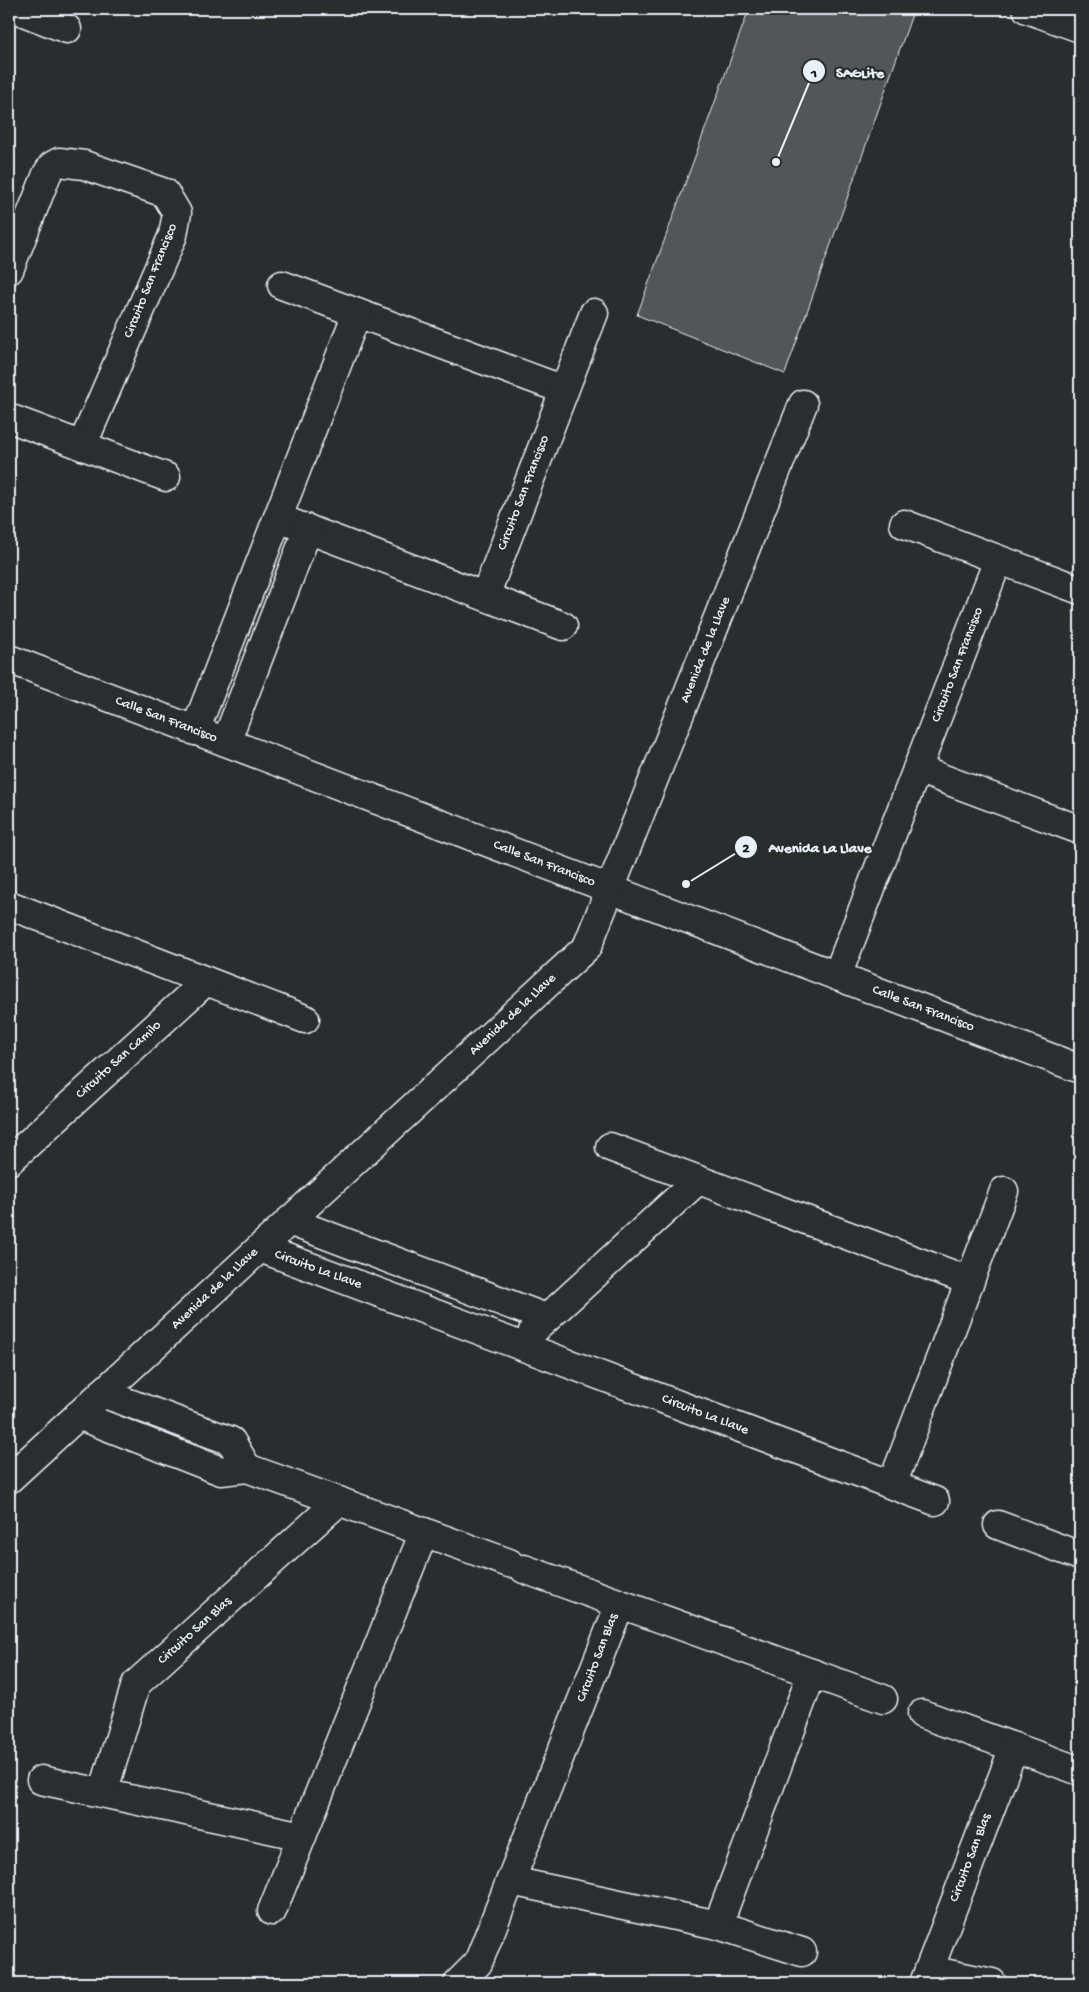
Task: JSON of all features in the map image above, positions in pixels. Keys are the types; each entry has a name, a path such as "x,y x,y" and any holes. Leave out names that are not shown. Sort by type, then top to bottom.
{"street":[{"path":"16,9 68,29"},
{"path":"1027,9 1080,28"},
{"name":"Circuito San Francisco","path":"9,270 47,174 52,166 59,162 84,165 165,193 177,213 173,235 82,446"},
{"path":"282,285 564,390"},
{"path":"195,731 357,313"},
{"name":"Circuito San Francisco","path":"485,596 594,313"},
{"name":"Avenida de la Llave","path":"9,1479 588,947 804,404"},
{"path":"9,418 166,477"},
{"path":"278,518 563,626"},
{"path":"904,524 1080,590"},
{"path":"226,742 308,529"},
{"name":"Circuito San Francisco","path":"837,976 998,560"},
{"name":"Calle San Francisco","path":"9,659 1080,1069"},
{"path":"917,770 1079,825"},
{"path":"9,905 305,1019"},
{"name":"Circuito San Camilo","path":"9,1160 20,1135 206,981"},
{"path":"610,1147 970,1281"},
{"path":"518,1345 698,1180"},
{"path":"892,1485 1004,1191"},
{"path":"289,1221 546,1318"},
{"name":"Circuito La Llave","path":"260,1248 935,1501"},
{"path":"102,1393 231,1441 247,1468"},
{"name":"Circuito San Blas","path":"78,1415 221,1471 247,1468 883,1699"},
{"name":"Circuito San Blas","path":"103,1793 136,1684 339,1502"},
{"path":"998,1524 1080,1556"},
{"path":"272,1911 424,1532"},
{"name":"Circuito San Blas","path":"458,1983 482,1973 511,1881 620,1604"},
{"path":"718,1925 812,1673"},
{"path":"922,1714 1080,1771"},
{"name":"Circuito San Blas","path":"992,1983 927,1977 1014,1747"},
{"path":"41,1780 302,1836"},
{"path":"511,1881 718,1925 802,1952"}],"building":[{"path":"749,9 914,9 785,374 637,315"}],"place":[{"name":"SAGLite","path":"776,162"},
{"name":"Avenida La Llave","path":"686,884"}]}
